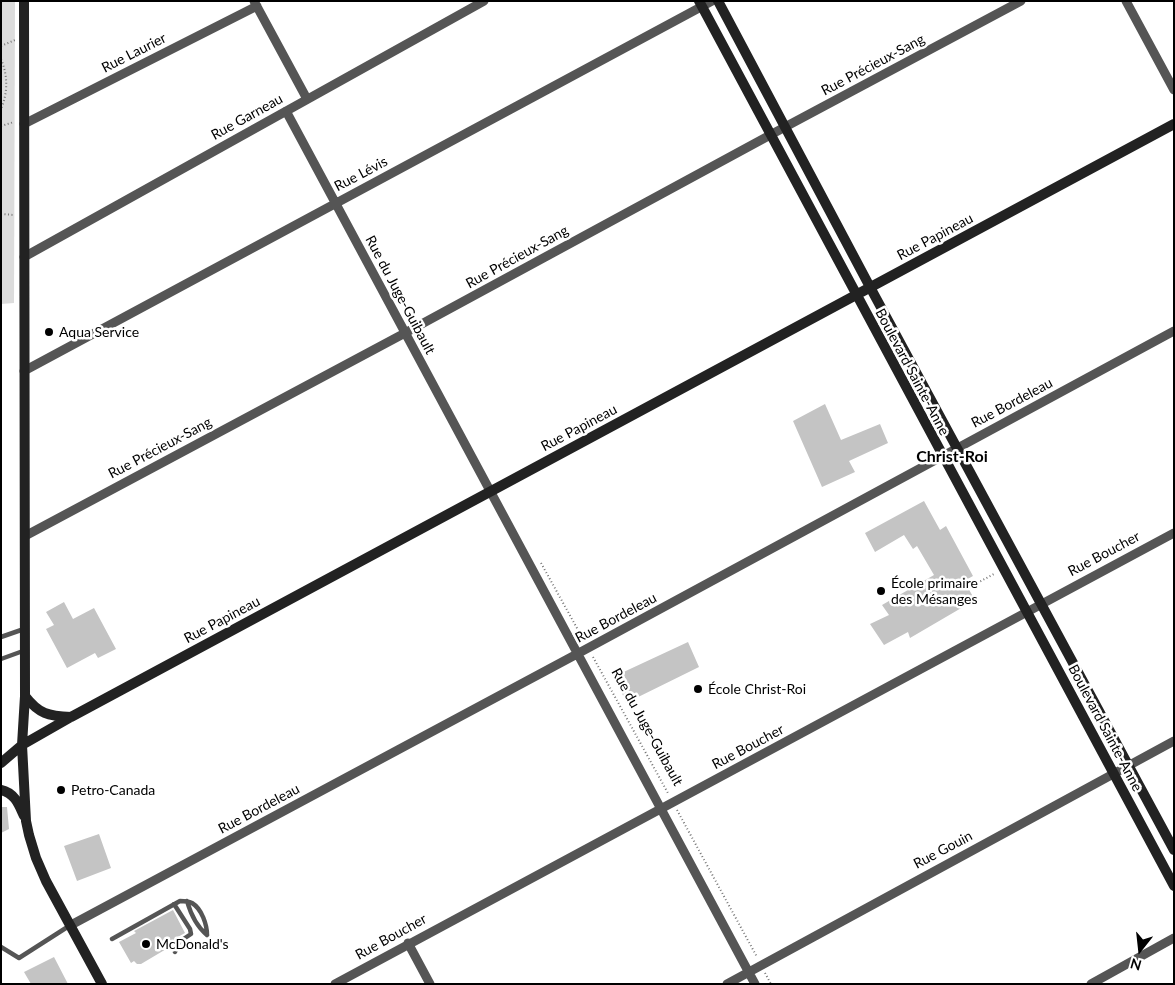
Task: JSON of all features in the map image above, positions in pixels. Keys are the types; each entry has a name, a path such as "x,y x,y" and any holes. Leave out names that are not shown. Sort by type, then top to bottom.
{"street":[{"path":"24,1 25,696 22,745 26,821"},
{"name":"Rue Garneau","path":"24,257 484,1"},
{"name":"Rue Lévis","path":"24,371 336,204 700,4 712,1"},
{"name":"Boulevard Sainte-Anne","path":"718,1 1174,850"},
{"name":"Rue Précieux-Sang","path":"24,536 1022,1"},
{"path":"1126,1 1174,90"},
{"path":"255,4 307,100"},
{"name":"Rue Laurier","path":"24,124 255,4"},
{"name":"Boulevard Sainte-Anne","path":"700,4 1174,886"},
{"name":"Rue du Juge-Guibault","path":"286,111 755,984"},
{"name":"Rue Papineau","path":"1,763 22,745 71,717 1174,124"},
{"name":"Rue Bordeleau","path":"71,925 1174,331"},
{"name":"Rue Boucher","path":"335,984 408,943 1174,533"},
{"path":"25,696 34,707 46,714 71,717"},
{"name":"Rue Gouin","path":"727,984 1174,742"},
{"path":"1,790 6,791 17,800 26,821 36,858 46,881 102,984"},
{"path":"1091,984 1174,938"},
{"path":"408,943 430,984"}],"lane":[{"path":"1,637 25,629"},
{"path":"1,659 25,650"},
{"path":"112,939 180,901 188,901 195,905 207,925 207,936 200,929 190,912 188,901"},
{"path":"174,904 190,929 191,934 178,942 175,952"},
{"path":"1,948 19,958 71,925"}],"path":[{"path":"1,46 24,36"},
{"path":"1,60 6,72 7,83 1,109"},
{"path":"1,126 11,123"},
{"path":"1,214 24,215"},
{"name":"Rue du Juge-Guibault","path":"537,556 672,802"},
{"path":"968,588 1004,568"},
{"path":"677,810 771,984"}],"shaded area":[{"path":"1,1 15,1 14,303 1,304"}],"building":[{"path":"825,404 841,440 880,424 888,443 849,461 855,472 822,487 793,421"},
{"path":"924,501 940,530 946,526 973,576 964,581 975,600 910,638 908,632 884,645 870,624 889,615 882,605 934,575 917,546 913,549 904,535 875,552 865,533"},
{"path":"64,602 73,619 94,608 116,649 98,658 95,653 67,668 46,629 54,625 46,612"},
{"path":"688,642 699,667 626,703 615,676"},
{"path":"1,807 7,807 9,829 1,833"},
{"path":"99,834 111,868 77,881 64,846"},
{"path":"173,910 185,933 174,939 173,945 141,964 137,964 134,961 131,963 119,942 136,933 134,931"},
{"path":"54,957 68,984 31,984 24,972"}],"place":[{"name":"Aqua Service","path":"49,332"},
{"name":"École primaire des Mésanges","path":"881,591"},
{"name":"École Christ-Roi","path":"698,689"},
{"name":"Petro-Canada","path":"61,790"},
{"name":"McDonald's","path":"146,944"}],"district":[{"name":"Christ-Roi","path":"952,457"}]}
